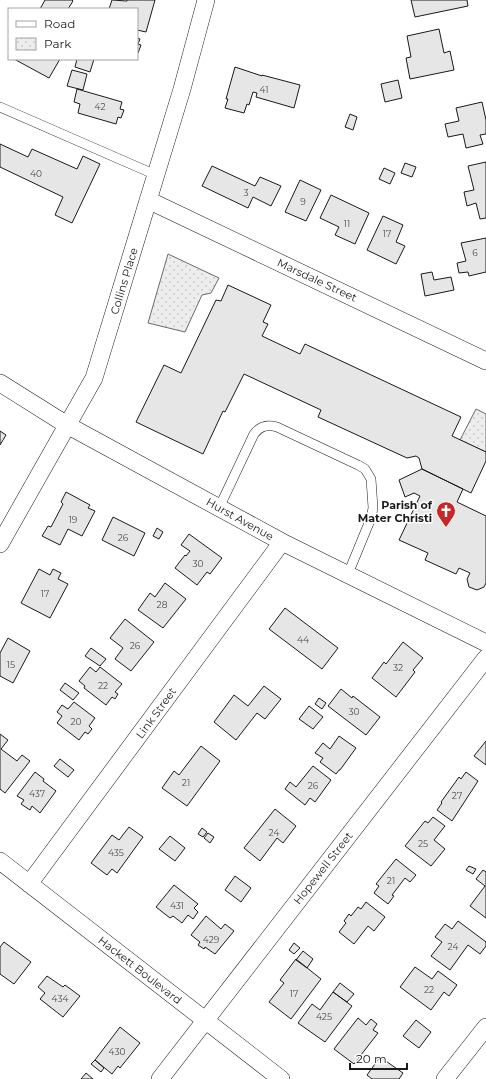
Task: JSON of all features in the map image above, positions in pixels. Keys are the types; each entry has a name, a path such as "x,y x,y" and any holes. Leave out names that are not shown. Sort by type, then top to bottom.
{"street":[{"name":"Collins Place","path":"0,544 94,378 182,89 206,0"},
{"name":"Marsdale Street","path":"148,200 486,360"},
{"name":"Hurst Avenue","path":"0,383 67,425 282,542 486,643"},
{"name":"Link Street","path":"29,884 282,542"},
{"name":"Hopewell Street","path":"160,1079 486,658"},
{"name":"Hackett Boulevard","path":"0,861 281,1079"},
{"path":"445,1079 486,1027"}],"lane":[{"path":"0,107 156,175"},
{"path":"219,508 254,434 258,429 267,425 277,427 358,465 365,469 371,479 373,508 371,518 348,574"}],"green space":[{"path":"168,254 219,278 211,293 202,295 185,332 148,323"},
{"path":"476,409 486,414 486,452 460,440"}],"building":[{"path":"45,0 73,1 69,8 41,8"},
{"path":"112,0 155,0 146,32 138,30 138,8 109,8"},
{"path":"411,0 467,0 468,6 415,17"},
{"path":"439,29 444,53 450,51 454,70 410,79 406,58 411,57 407,36"},
{"path":"138,44 141,45 138,53"},
{"path":"16,60 59,60 49,78"},
{"path":"77,60 94,60 90,72 75,67"},
{"path":"235,67 262,76 300,85 294,108 256,97 257,93 253,92 249,105 247,104 244,113 225,108"},
{"path":"72,70 87,74 83,90 67,86"},
{"path":"398,80 402,98 385,102 381,84"},
{"path":"77,89 122,102 120,109 124,110 121,118 118,117 116,124 78,113 80,104 74,102"},
{"path":"482,102 486,120 486,134 480,135 483,144 466,148 463,134 448,137 445,124 459,121 456,108"},
{"path":"350,114 357,117 353,130 345,127"},
{"path":"0,144 28,157 32,149 77,169 83,156 100,164 72,223 55,215 63,197 0,167"},
{"path":"486,162 486,218 480,219 476,203 467,206 464,192 474,190 468,166"},
{"path":"405,163 416,167 412,177 401,173"},
{"path":"212,166 255,186 260,177 281,186 271,206 253,197 248,208 202,186"},
{"path":"384,168 395,173 390,184 379,179"},
{"path":"300,180 321,190 306,221 285,212"},
{"path":"331,195 369,213 355,244 335,235 339,227 320,218"},
{"path":"383,216 403,225 396,242 405,246 396,264 367,250"},
{"path":"486,238 486,272 469,276 468,272 459,273 457,263 466,261 461,243"},
{"path":"432,272 434,280 451,277 454,290 425,296 421,274"},
{"path":"228,285 271,305 263,322 268,324 262,336 300,354 305,344 461,417 452,436 486,452 486,461 471,493 422,469 419,458 416,456 407,458 318,417 321,410 244,374 225,412 223,411 203,454 136,422 164,365 181,373 216,300 221,301"},
{"path":"0,431 6,435 0,445"},
{"name":"Parish of Mater Christi","path":"422,469 463,489 457,502 486,516 486,583 484,587 477,590 469,587 467,579 470,573 459,568 456,574 425,560 428,553 399,540 420,496 414,493 405,497 399,480"},
{"path":"66,492 90,505 88,508 95,511 82,536 68,529 60,545 42,536 48,526 51,527 63,504 61,502"},
{"path":"113,517 145,533 134,556 102,540"},
{"path":"157,528 163,532 159,539 153,536"},
{"path":"189,534 222,558 210,574 207,572 197,585 175,568 190,551 181,545"},
{"path":"39,569 50,575 53,569 61,573 58,579 68,584 50,618 21,603"},
{"path":"165,583 186,599 163,628 138,610 150,593 155,597"},
{"path":"285,608 338,648 322,669 269,629"},
{"path":"125,619 154,642 131,671 115,659 123,648 110,638"},
{"path":"8,638 30,651 13,683 0,676 0,653"},
{"path":"403,642 423,658 413,670 415,672 396,697 372,678 384,662 386,664"},
{"path":"91,648 106,659 100,666 85,656"},
{"path":"90,667 96,672 100,667 122,684 115,692 118,694 115,699 112,697 106,705 84,688 85,686 79,681"},
{"path":"65,683 79,693 73,700 60,690"},
{"path":"264,686 281,699 265,719 257,713 236,740 214,722 234,695 248,706"},
{"path":"341,689 352,698 353,696 380,717 366,735 328,706"},
{"path":"319,698 326,703 322,709 315,704"},
{"path":"74,702 95,718 89,726 92,729 88,734 85,732 79,740 57,723 62,716 57,712 62,705 68,709"},
{"path":"309,706 323,717 313,729 299,719"},
{"path":"0,734 8,740 1,749 17,761 22,755 30,761 5,793 0,789"},
{"path":"339,736 356,748 336,774 320,762 323,758 315,753 323,743 330,749"},
{"path":"486,741 486,765 474,756"},
{"path":"201,746 220,761 187,806 162,788 174,771 179,775"},
{"path":"60,759 74,770 68,777 54,766"},
{"path":"313,766 331,780 315,802 310,798 305,805 285,789 290,782 296,787"},
{"path":"35,772 44,779 43,781 56,791 40,813 32,806 30,810 21,804 24,800 17,796"},
{"path":"466,772 478,781 452,821 437,810 459,777 461,779"},
{"path":"275,809 296,826 283,843 277,838 260,861 244,848"},
{"path":"433,817 445,826 434,840 445,849 431,866 405,846 425,821 428,823"},
{"path":"129,827 143,837 117,873 112,869 107,875 91,863 112,835 119,840"},
{"path":"202,828 207,832 203,837 198,834"},
{"path":"208,833 214,837 210,843 204,838"},
{"path":"170,836 185,848 175,861 159,849"},
{"path":"396,859 416,875 410,882 405,878 392,895 394,896 388,904 374,893 379,886 376,884"},
{"path":"469,866 476,869 473,874 466,870"},
{"path":"483,870 486,872 486,918 470,906 485,886 476,879"},
{"path":"235,876 251,888 241,902 225,890"},
{"path":"174,885 198,904 194,908 198,912 193,919 188,915 182,923 173,916 170,918 156,907"},
{"path":"366,902 385,917 374,931 368,926 354,944 339,932 346,923 344,921 349,914 351,916 358,907 361,909"},
{"path":"206,916 221,929 225,924 234,931 215,954 205,947 204,949 198,945 200,942 191,935"},
{"path":"458,921 486,942 486,946 480,954 468,945 450,970 431,956 442,942 435,937 445,924 452,929"},
{"path":"4,942 31,962 14,984 0,974 0,947"},
{"path":"294,943 300,948 294,954 289,950"},
{"path":"303,951 313,959 307,968 296,960"},
{"path":"296,959 321,979 291,1019 269,1002 284,983 280,980"},
{"path":"415,967 432,979 438,971 457,985 449,996 444,992 431,1010 400,987"},
{"path":"47,976 63,987 65,985 80,996 63,1017 40,999 45,993 38,987"},
{"path":"340,983 354,994 347,1002 333,992"},
{"path":"333,992 352,1006 325,1042 298,1023 312,1004 320,1010"},
{"path":"358,1018 366,1025 371,1019 377,1024 373,1030 378,1033 354,1064 334,1049"},
{"path":"416,1020 431,1032 419,1048 403,1036"},
{"path":"120,1027 140,1043 120,1068 118,1066 112,1074 95,1060"},
{"path":"380,1057 403,1073 399,1079 372,1079 367,1075"},
{"path":"95,1060 104,1068 101,1072 91,1064"},
{"path":"86,1073 93,1079 81,1079"}],"place":[{"name":"Parish of Mater Christi","path":"446,528"}]}
